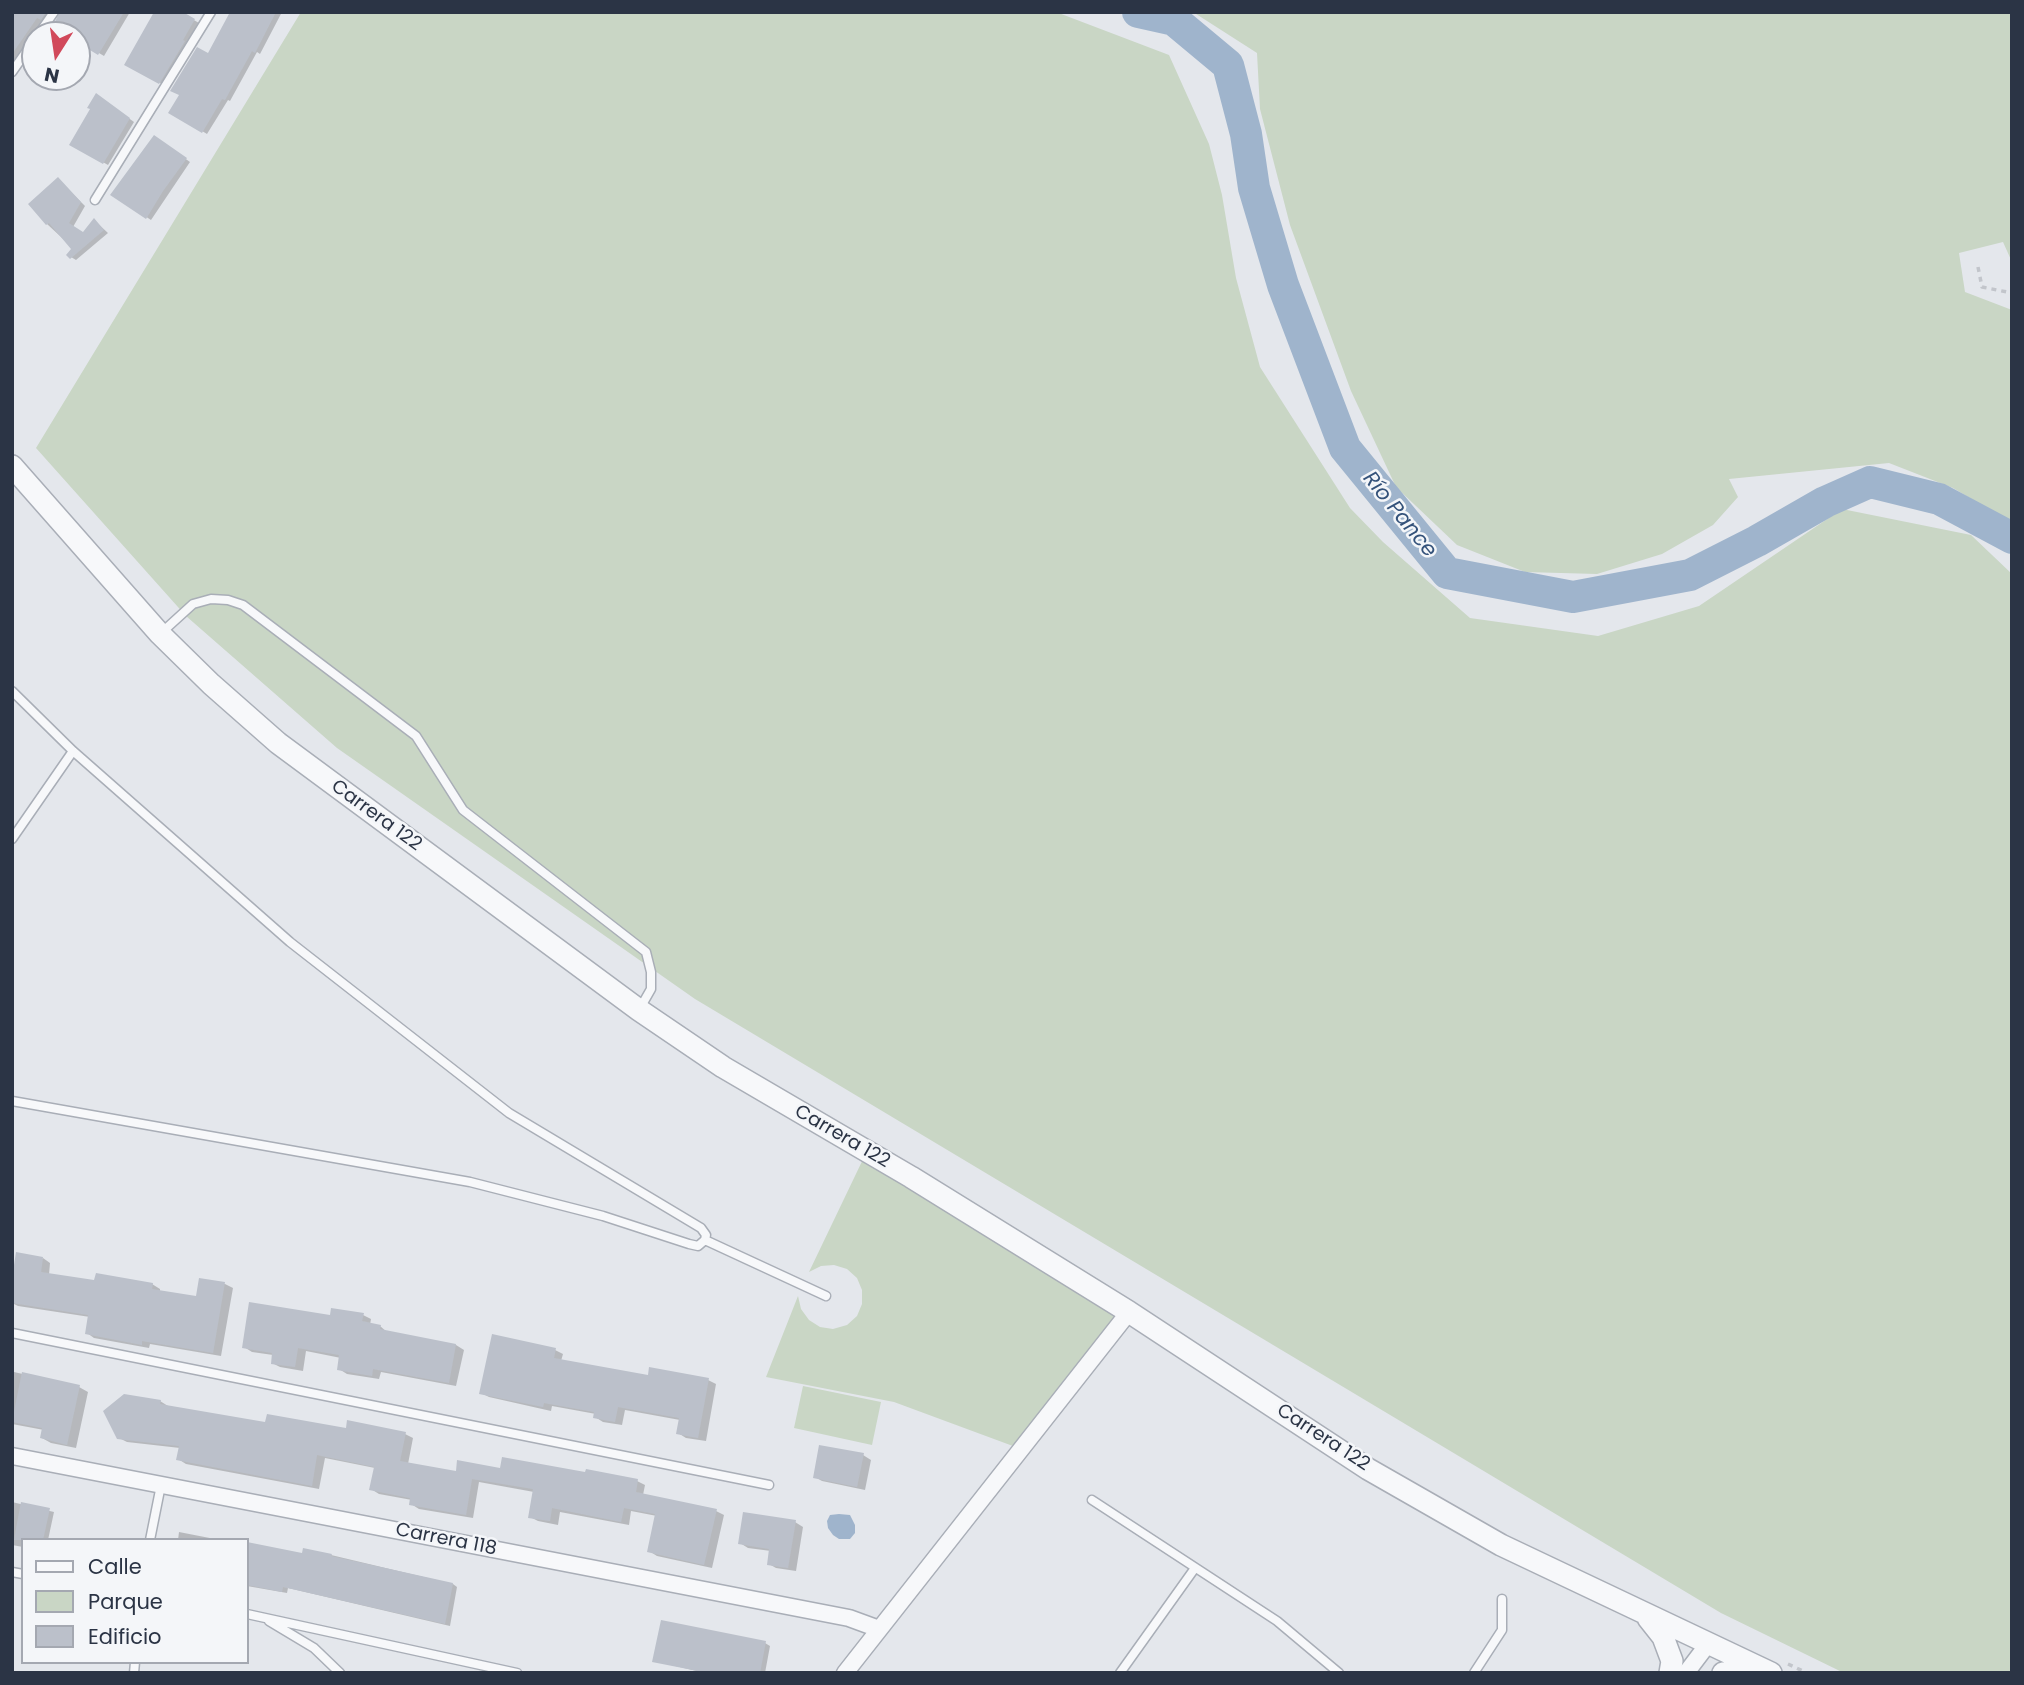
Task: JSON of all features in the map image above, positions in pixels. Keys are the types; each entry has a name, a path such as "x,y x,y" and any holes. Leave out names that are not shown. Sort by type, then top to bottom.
{"street":[{"name":"Carrera 122","path":"14,472 160,634 211,684 278,743 639,1010 723,1067 911,1177 1129,1312 1368,1469 1501,1545 1708,1644 1773,1668"},
{"path":"845,1673 1129,1312"},
{"name":"Carrera 118","path":"12,1456 849,1618 879,1629"},
{"path":"1647,1616 1663,1637 1672,1661 1670,1673"},
{"path":"1686,1673 1708,1644"},
{"path":"1723,1673 1773,1668"}],"lane":[{"path":"95,200 211,12"},
{"path":"160,634 194,604 211,599 228,600 243,605 416,736 463,810 646,952 651,972 651,989 639,1010"},
{"path":"12,691 73,751 290,942 498,1104 701,1228 706,1235 705,1240 698,1246 603,1216 470,1182 12,1101"},
{"path":"12,839 73,751"},
{"path":"705,1240 826,1296"},
{"path":"12,1334 769,1485"},
{"path":"150,1538 161,1485"},
{"path":"1091,1500 1277,1621 1339,1673"},
{"path":"1121,1673 1195,1568"},
{"path":"1474,1673 1502,1630 1502,1599"},
{"path":"248,1614 517,1673"},
{"path":"261,1616 314,1648 340,1673"}],"path":[{"path":"1978,267 1982,287 2012,293"},
{"path":"1773,1668 1807,1673"}],"green space":[{"path":"301,12 1056,12 1169,55 1209,144 1222,195 1236,278 1260,367 1350,508 1383,542 1470,618 1598,636 1699,606 1842,509 1971,535 2012,574 2012,1673 1844,1673 1721,1613 695,999 337,748 186,616 36,448"},
{"path":"1193,12 2012,12 2012,262 2003,242 1959,253 1965,292 2012,310 2012,523 1953,488 1889,463 1729,479 1738,497 1713,525 1662,554 1597,574 1525,572 1457,545 1396,487 1351,391 1290,225 1260,109 1257,53"},
{"path":"866,1153 1129,1312 1021,1449 894,1402 766,1377 798,1296 801,1309 809,1320 820,1327 833,1329 847,1325 857,1316 862,1304 862,1290 857,1278 847,1269 834,1265 821,1266 809,1272"},
{"path":"803,1386 881,1402 872,1445 794,1428"}],"water":[{"path":"830,1515 850,1515 855,1525 855,1533 850,1539 839,1539 828,1528"}],"building":[{"path":"12,12 46,12 41,20 37,18 35,21 21,21 21,41 12,54"},
{"path":"60,12 124,12 98,55 91,51 91,21 55,21"},
{"path":"154,12 183,12 195,19 159,84 124,65"},
{"path":"230,12 276,12 255,53 252,51 225,100 222,99 202,133 168,113 179,95 170,91 197,47 208,53"},
{"path":"96,93 130,118 103,164 69,145"},
{"path":"154,135 187,158 146,219 110,195"},
{"path":"58,177 81,202 69,223 83,232 94,218 104,230 70,259 66,255 71,249 28,204"},
{"path":"16,1252 43,1257 41,1272 94,1280 96,1273 153,1283 152,1289 196,1296 199,1278 225,1282 213,1353 142,1341 142,1345 85,1334 88,1315 12,1303"},
{"path":"249,1302 330,1315 331,1308 364,1313 362,1321 381,1325 380,1329 456,1344 449,1383 373,1369 372,1376 337,1370 339,1355 298,1348 295,1367 271,1364 272,1353 242,1348"},
{"path":"492,1334 556,1348 554,1358 648,1375 649,1367 709,1378 698,1438 676,1434 679,1418 618,1407 615,1422 593,1418 594,1412 544,1403 543,1407 479,1394"},
{"path":"22,1372 80,1385 67,1445 40,1438 42,1428 12,1422"},
{"path":"124,1394 161,1400 160,1404 265,1422 267,1414 346,1428 347,1420 406,1432 400,1461 456,1471 457,1460 500,1468 502,1457 638,1479 636,1492 717,1509 704,1565 647,1552 655,1514 624,1508 621,1522 552,1508 550,1521 528,1518 533,1489 472,1479 466,1515 409,1505 410,1498 369,1490 374,1467 317,1455 312,1486 176,1460 179,1446 117,1439 103,1411"},
{"path":"819,1445 864,1453 857,1487 813,1478"},
{"path":"21,1502 50,1508 43,1538 14,1540"},
{"path":"743,1512 796,1520 788,1568 767,1565 769,1549 738,1544"},
{"path":"248,1542 302,1553 303,1548 453,1583 445,1624 283,1587 282,1592 248,1585"},
{"path":"661,1620 766,1641 760,1673 708,1673 652,1662"}],"waterway":[{"name":"Río Pance","path":"1138,12 1174,20 1228,65 1246,134 1254,188 1283,285 1345,448 1447,573 1573,597 1690,575 1825,502 1870,482 1939,499 2012,538"}]}
